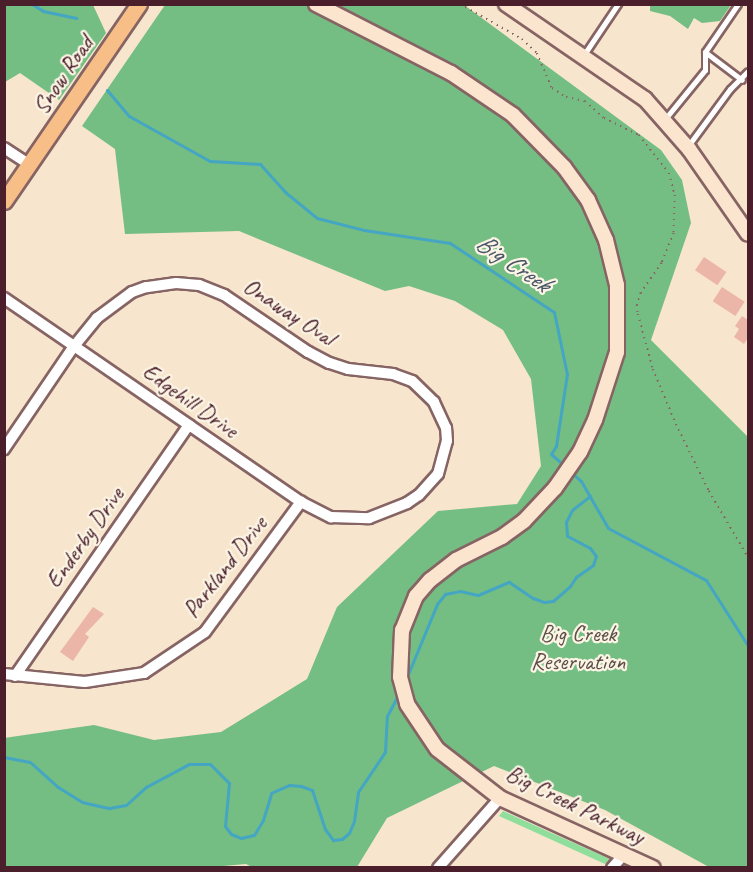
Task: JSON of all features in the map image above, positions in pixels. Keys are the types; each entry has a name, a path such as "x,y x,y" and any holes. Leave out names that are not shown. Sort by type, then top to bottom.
{"main road":[{"name":"Snow Road","path":"4,201 139,4"}],"street":[{"name":"Big Creek Parkway","path":"316,4 451,73 513,115 564,167 588,200 606,240 617,285 619,314 617,352 595,420 580,452 555,488 524,521 502,537 456,560 430,580 416,596 402,630 400,677 407,704 437,749 500,798 653,867"},
{"path":"506,4 645,99 665,119 687,147 748,234"},
{"path":"4,148 29,164"},
{"name":"Onaway Oval","path":"4,449 74,346 97,318 118,300 146,287 187,284 224,295 308,352 329,363 348,369 393,374 412,381 434,402 446,428 442,463 429,485 407,503 381,515 359,519"},
{"name":"Edgehill Drive","path":"4,298 301,502 331,517 359,519"},
{"name":"Enderby Drive","path":"10,675 189,425"},
{"name":"Parkland Drive","path":"10,675 85,682 144,673 205,632 301,502"},
{"path":"438,867 500,798"},
{"path":"612,867 624,854"}],"lane":[{"path":"583,56 618,4"},
{"path":"665,119 705,70 705,52 738,4"},
{"path":"705,52 742,80"},
{"path":"687,147 730,89 742,80 748,71"}],"path":[{"path":"460,4 522,39 537,53 552,88 566,97 585,101 604,118 639,135 669,173 675,195 674,232 662,263 641,292 637,305 638,315 653,369 676,424 709,491 748,557"}],"green space":[{"path":"5,4 93,5 106,33 59,100 20,73 5,82"},
{"path":"650,4 731,5 720,21 702,23 694,18 688,29 670,16 650,11"},
{"name":"Big Creek Reservation","path":"165,5 464,5 661,150 682,180 691,223 651,340 748,437 748,867 709,867 605,810 494,766 387,818 357,867 254,868 246,864 201,868 5,867 4,738 94,725 154,740 221,732 307,679 337,607 438,511 517,504 541,466 531,379 503,330 455,301 409,286 385,291 239,231 125,234 115,149 82,126"},
{"path":"503,811 610,859 605,864 499,816"}],"building":[{"path":"704,257 726,272 717,285 695,270"},
{"path":"722,287 745,302 735,316 713,301"},
{"path":"742,316 748,320 748,338 744,344 734,337 739,329 735,326"},
{"path":"93,607 104,614 85,634 89,637 73,661 60,652"}],"waterway":[{"name":"Big Creek","path":"32,4 43,11 76,18"},
{"name":"Big Creek","path":"107,90 129,116 210,161 260,164 285,192 317,218 364,230 450,243 554,312 567,374 556,446 551,454 565,466"},
{"name":"Big Creek","path":"572,473 581,481 608,528 706,580 748,646"},
{"path":"406,679 437,604 445,594 460,591 478,595 509,582 533,598 544,602 553,601 570,586 576,577 593,565 596,556 590,548 567,536 566,522 572,510 590,496"},
{"path":"4,757 30,762 58,787 82,802 109,808 126,805 146,787 189,764 210,764 229,783 225,826 231,834 241,838 254,835 263,820 271,793 289,785 301,786 312,790 325,829 333,840 342,839 349,833 354,821 358,792 385,752 387,716 399,693"}]}
